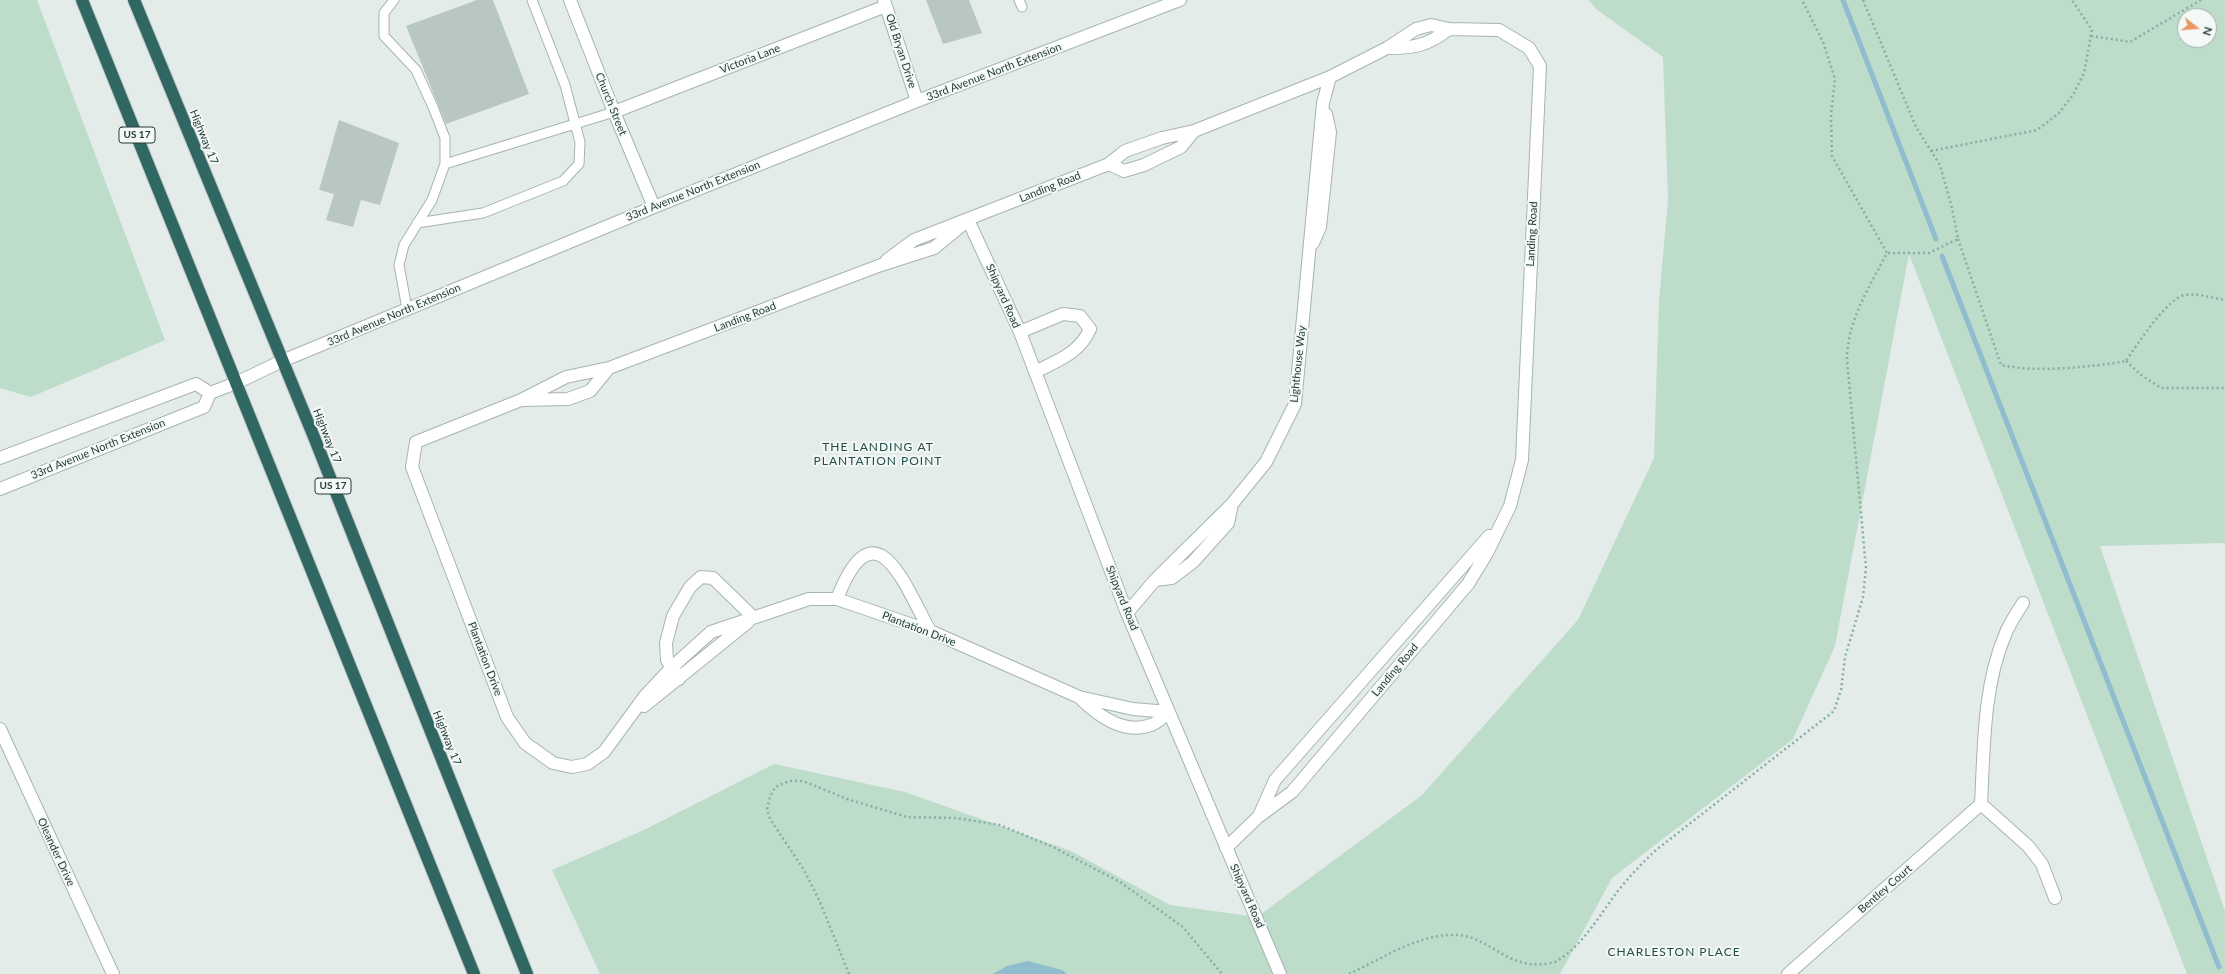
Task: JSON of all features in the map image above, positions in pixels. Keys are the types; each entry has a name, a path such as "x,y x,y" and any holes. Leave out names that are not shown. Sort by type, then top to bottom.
{"highway":[{"name":"US 17","path":"82,0 474,974"},
{"name":"Highway 17","path":"134,0 282,361 527,974"}],"street":[{"name":"Church Street","path":"570,0 614,112 654,207"},
{"name":"33rd Avenue North Extension","path":"0,489 204,407 210,393 407,309 917,101 1180,0"},
{"name":"Victoria Lane","path":"614,112 885,3"},
{"name":"Old Bryan Drive","path":"885,3 917,101"},
{"name":"Landing Road","path":"416,442 521,400 566,377 609,368 881,266 914,240 944,227 968,220 1109,164 1125,151 1162,138 1194,131 1330,77 1387,48 1416,29 1431,25 1449,29 1499,30 1529,48 1540,66 1522,460 1510,506 1487,553 1468,584 1292,792 1258,817 1226,848"},
{"name":"Landing Road","path":"1387,48 1408,48 1432,42 1449,29"},
{"name":"Lighthouse Way","path":"1127,613 1155,580 1232,504 1266,462 1295,404 1323,103 1330,77"},
{"name":"Landing Road","path":"1109,164 1124,171 1144,165 1181,147 1194,131"},
{"name":"Shipyard Road","path":"968,220 1020,332 1127,613 1280,974"},
{"path":"1020,332 1063,314 1080,316 1090,329 1085,342 1073,353 1035,372"},
{"name":"Landing Road","path":"521,400 568,399 590,391 609,368"},
{"path":"0,458 196,384 210,393"},
{"name":"Plantation Drive","path":"416,442 412,467 507,717 525,743 552,763 572,767 586,764 604,752 671,668 711,632 809,599 837,599 930,631 1079,697 1133,709 1169,712"},
{"name":"Landing Road","path":"1258,817 1275,780 1483,544 1510,506"},
{"path":"837,599 845,578 858,560 866,555 880,554 894,566 930,631"},
{"path":"679,679 667,660 666,643 673,616 690,587 701,577 713,578 753,617"},
{"path":"2023,603 2005,634 1992,676 1985,735 1981,804 2028,846 2042,864 2055,898"},
{"name":"Plantation Drive","path":"632,715 679,679 753,617"},
{"path":"1355,689 1368,702"},
{"name":"Plantation Drive","path":"1079,697 1096,714 1117,724 1133,728 1152,725 1169,712"},
{"name":"Oleander Drive","path":"0,729 113,974"},
{"name":"Bentley Court","path":"1788,974 1981,804"}],"lane":[{"path":"394,0 384,14 384,36 416,70 445,138 445,164 432,200 404,245 399,265 407,309"},
{"path":"418,223 483,213 563,181 579,164 580,142 565,85 532,0"},
{"path":"445,164 614,112"}],"path":[{"path":"1802,0 1823,42 1835,79 1831,114 1832,156 1887,253"},
{"path":"1863,0 1916,127 1940,165 1952,208 1958,239 2001,365 2018,369 2098,366 2126,361 2148,328 2172,303 2184,295 2201,295 2225,300"},
{"path":"1931,151 2037,130 2059,113 2073,95 2084,72 2092,30 2072,0"},
{"path":"2091,36 2130,42 2201,0"},
{"path":"1887,253 1929,252 1958,239"},
{"path":"1539,970 1556,962 1581,941 1634,871 1656,850 1834,711 1841,690 1845,657 1863,597 1866,568 1847,360 1847,343 1852,321 1887,253"},
{"path":"2126,361 2141,375 2161,388 2225,388"},
{"path":"849,974 820,902 804,870 770,819 767,809 770,797 775,787 789,781 803,781 847,799 906,817 956,818 1000,824 1053,847 1120,882 1183,927 1222,974"},
{"path":"1349,974 1413,943 1445,935 1458,935 1476,941 1489,952"}],"green space":[{"path":"0,0 37,0 165,340 31,397 0,388"},
{"path":"1589,0 2225,0 2225,543 2100,546 2225,911 2225,974 2187,974 1909,254 1835,646 1793,739 1612,878 1560,974 600,974 552,870 644,830 774,764 905,792 1071,851 1170,905 1257,917 1421,796 1578,620 1654,458 1659,301 1668,200 1663,57 1596,9"}],"water":[{"path":"1028,961 1062,970 1067,974 993,974 1007,966"}],"building":[{"path":"477,0 493,0 529,94 446,124 406,26"},
{"path":"926,0 969,0 982,33 943,44"},
{"path":"339,120 399,143 380,205 361,200 353,227 326,220 334,194 319,190"}],"waterway":[{"path":"1843,0 1936,239"},
{"path":"1942,256 2219,967"}],"district":[{"name":"THE LANDING AT PLANTATION POINT","path":"878,454"},
{"name":"CHARLESTON PLACE","path":"1674,952"}]}
